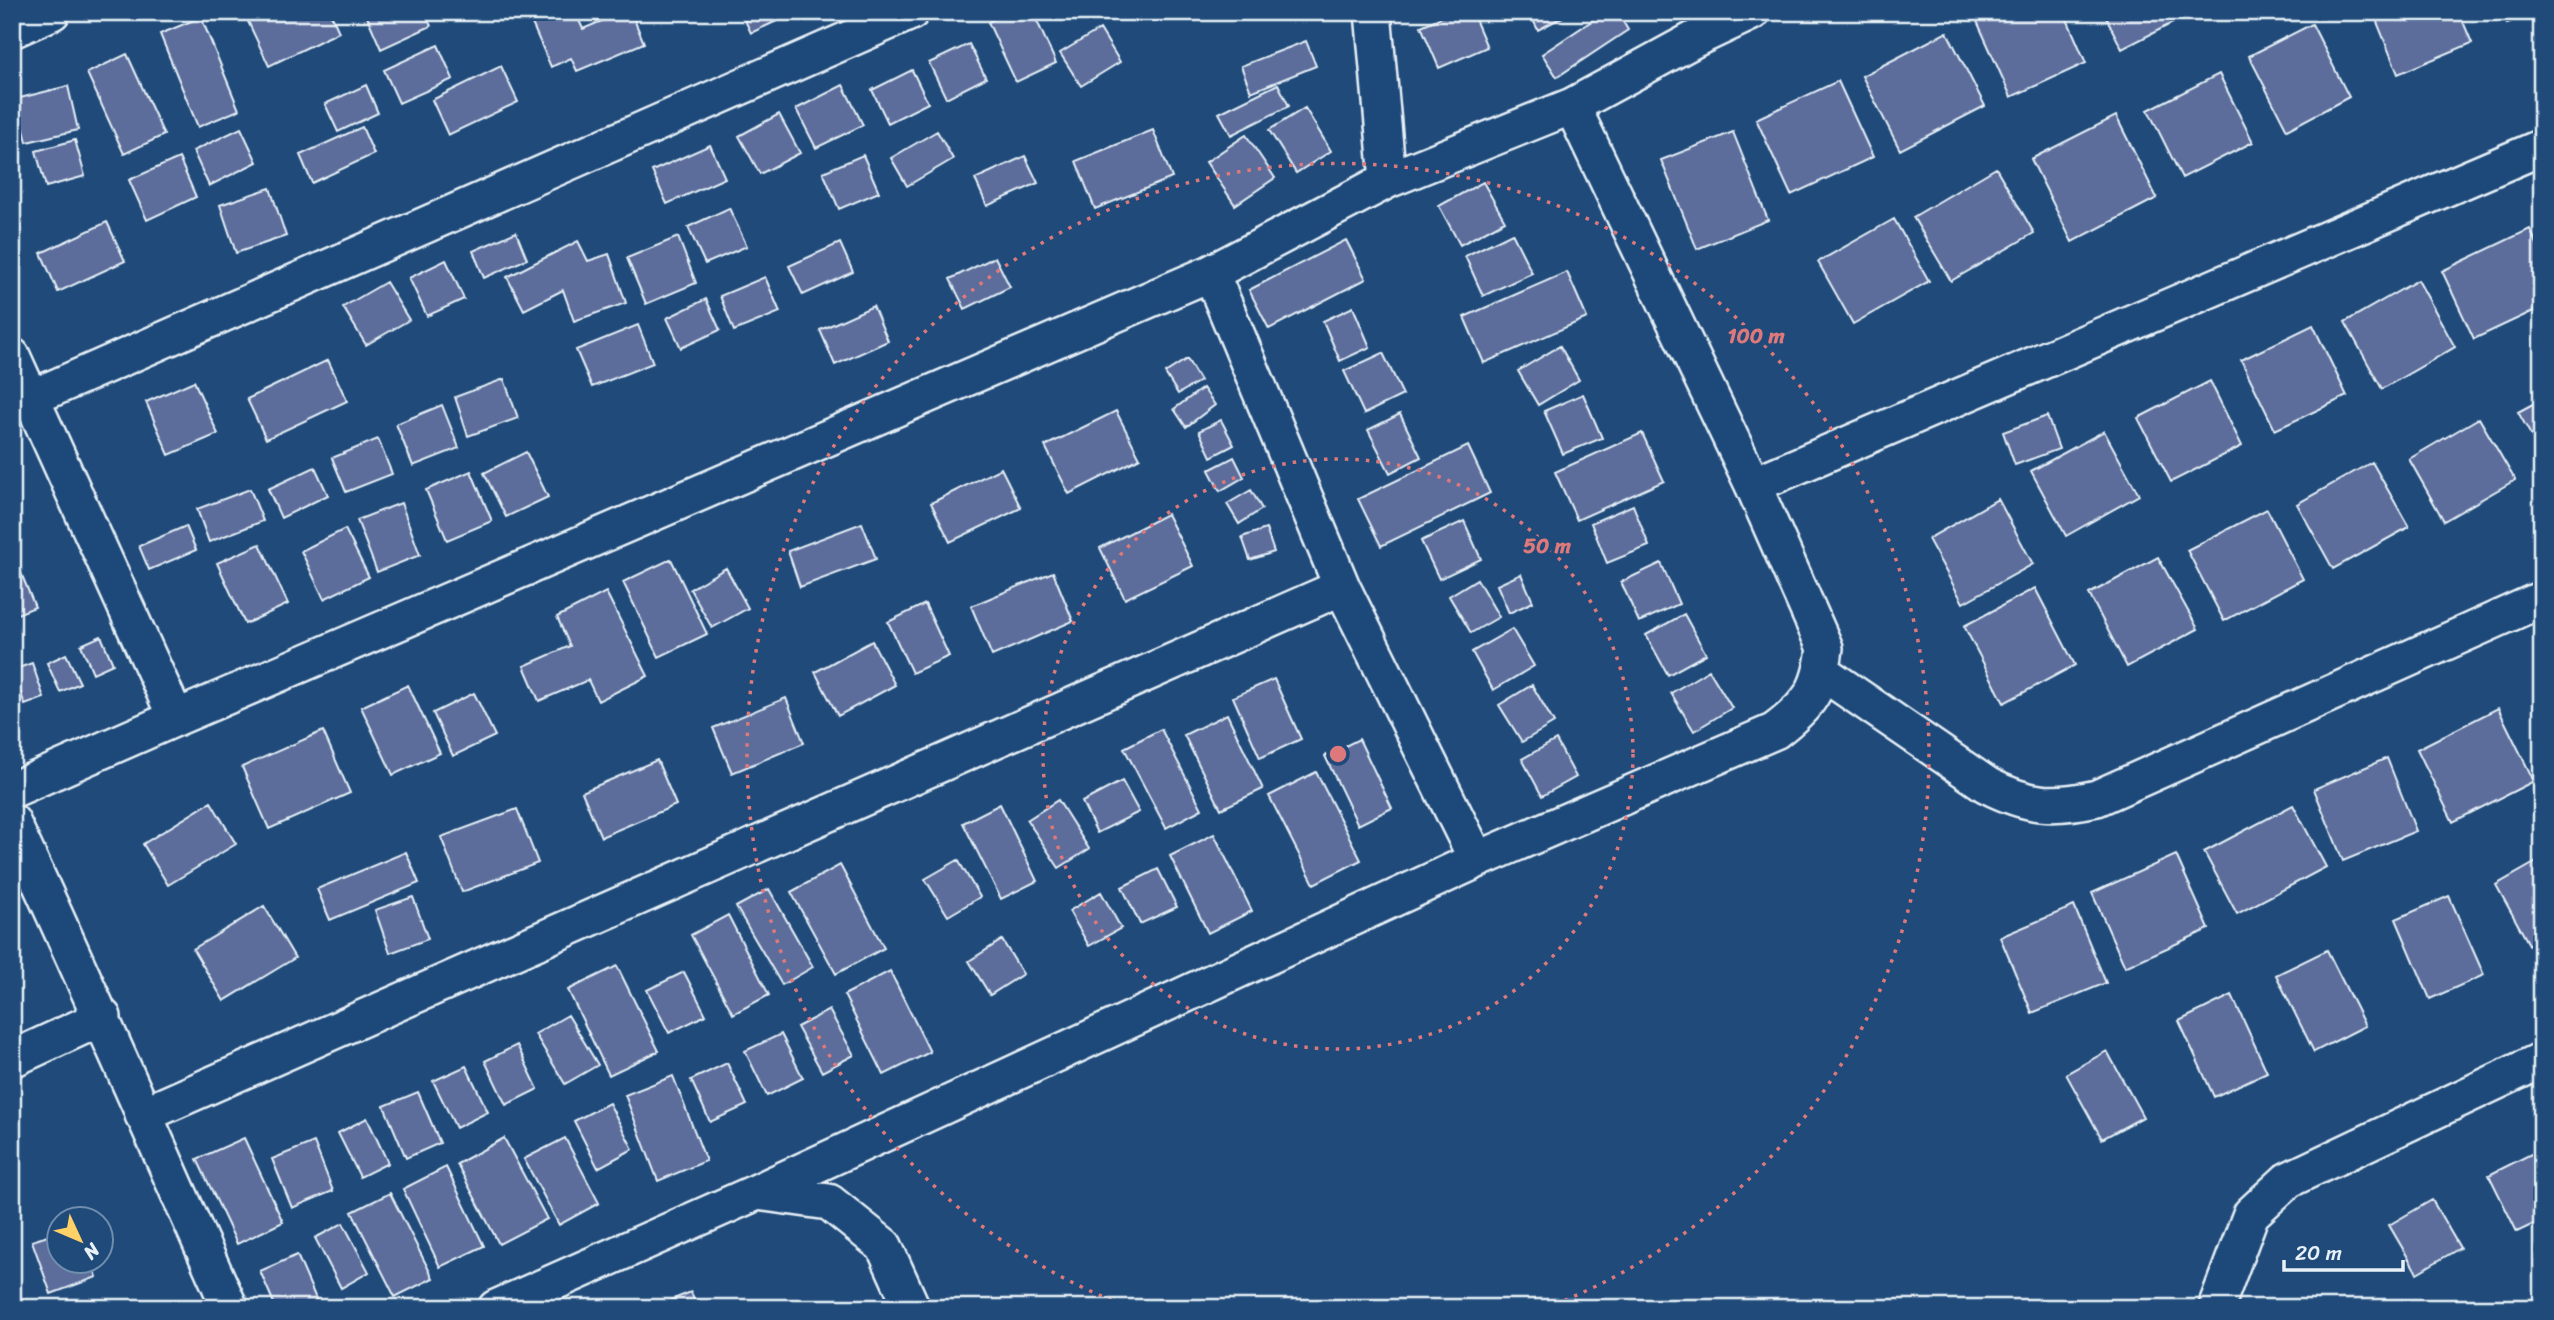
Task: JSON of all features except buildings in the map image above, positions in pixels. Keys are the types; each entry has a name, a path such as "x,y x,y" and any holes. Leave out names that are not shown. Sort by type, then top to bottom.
{"street":[{"path":"12,30 52,12"},
{"path":"32,398 911,12"},
{"path":"1373,12 1388,180"},
{"path":"12,790 1211,273 1388,180 1572,106 1694,25 1752,12"},
{"path":"496,1308 757,1192 1477,860 1775,731 1813,697 1822,672 1825,648 1753,485 1572,106"},
{"path":"1753,485 2542,147"},
{"path":"1211,273 1342,587 1477,860"},
{"path":"12,356 176,718"},
{"path":"143,1115 1342,587"},
{"path":"1822,672 1987,785 2010,797 2036,804 2064,805 2097,798 2542,599"},
{"path":"12,822 103,1017 143,1115 230,1308"},
{"path":"12,1059 103,1017"},
{"path":"2219,1308 2218,1302 2251,1214 2288,1180 2542,1060"},
{"path":"757,1192 829,1202 884,1245 912,1308"}]}
